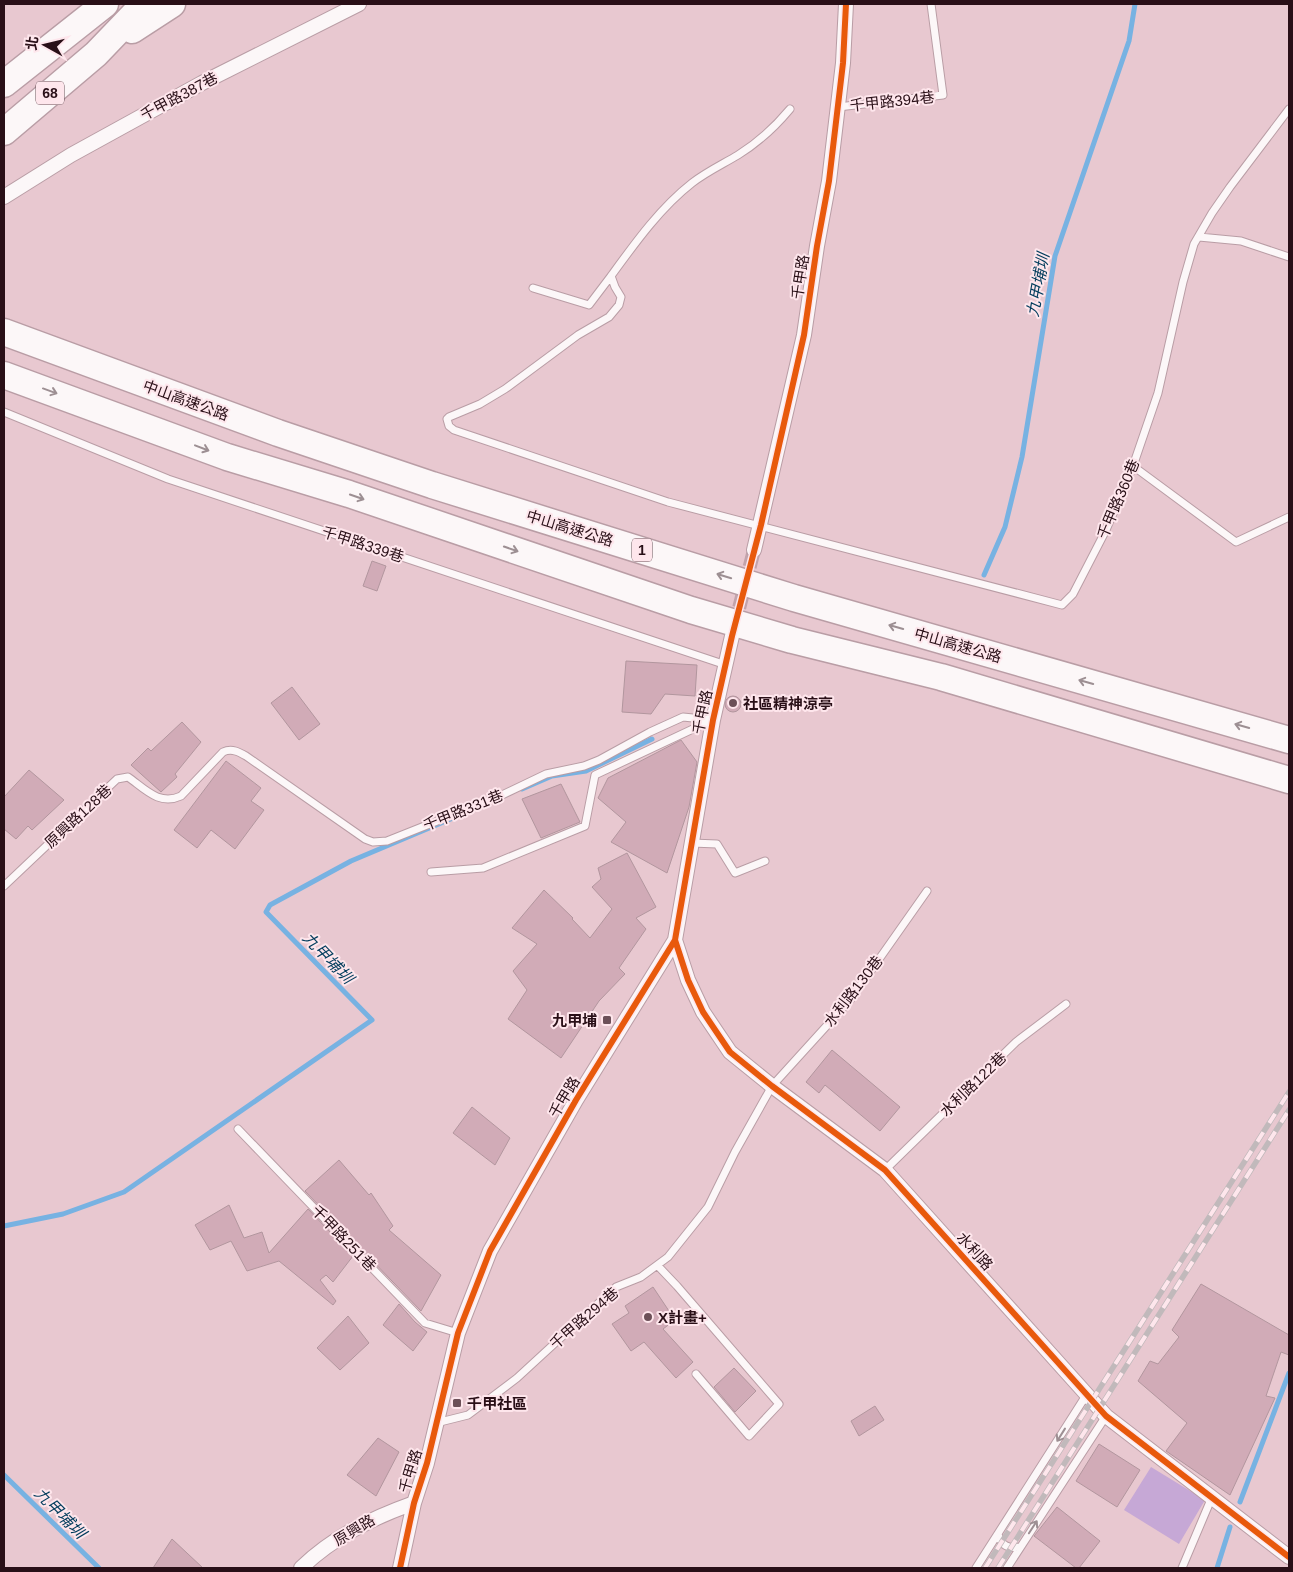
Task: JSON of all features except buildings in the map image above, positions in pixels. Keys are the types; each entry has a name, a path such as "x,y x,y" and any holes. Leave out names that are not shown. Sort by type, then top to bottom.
{"highway":[{"name":"68","path":"4,84 105,4"},
{"name":"68","path":"4,132 96,54 144,4"},
{"path":"96,54 172,4"},
{"name":"中山高速公路","path":"4,332 278,433 432,486 794,598 1289,740"},
{"path":"4,375 227,457 358,497 692,610 792,640 941,677 1289,780"}],"street":[{"name":"千甲路387巷","path":"4,197 71,155 193,88 359,4"},
{"name":"千甲路","path":"754,550 804,335 829,181 843,63 846,4"},
{"name":"千甲路","path":"400,1568 414,1503 427,1463 458,1333 490,1251 576,1100 675,940 712,720 732,636"},
{"name":"水利路","path":"675,940 688,980 699,1004 730,1052 772,1086 885,1170 1106,1416 1289,1557"},
{"name":"原興路","path":"301,1568 332,1543 360,1525 378,1516 414,1503"}],"lane":[{"name":"千甲路394巷","path":"838,106 943,95 931,4"},
{"path":"533,288 589,306 632,247 669,204 693,182 756,143 775,127 790,109"},
{"name":"千甲路360巷","path":"761,525 1062,605 1073,594 1106,530 1133,466 1158,392 1183,282 1194,244 1230,187 1289,109"},
{"path":"1198,237 1240,241 1289,256"},
{"path":"612,276 615,288 621,297 619,305 609,317 578,335 505,389 480,404 449,416 447,419 449,426 454,430 668,502 761,525"},
{"name":"千甲路339巷","path":"4,412 168,479 726,665"},
{"path":"1133,466 1236,542 1289,517"},
{"name":"千甲路331巷","path":"227,750 233,750 246,756 365,839 379,842 387,841 500,796 546,774 584,766 683,717 712,720"},
{"path":"431,872 483,868 585,826 595,775 712,720"},
{"name":"原興路128巷","path":"4,886 117,780 128,777 158,798 173,800 181,796 227,750"},
{"path":"692,843 717,844 735,873 765,861"},
{"name":"水利路130巷","path":"772,1086 850,999 926,890"},
{"name":"水利路122巷","path":"885,1170 1016,1042 1066,1004"},
{"name":"千甲路294巷","path":"436,1424 468,1415 517,1378 616,1287 641,1277 668,1257 708,1207 735,1152 772,1086"},
{"name":"千甲路251巷","path":"238,1129 425,1323 458,1333"},
{"path":"658,1266 779,1404 749,1436 696,1374"},
{"path":"976,1568 1087,1393"},
{"path":"1007,1568 1106,1416"},
{"path":"1182,1568 1213,1497"},
{"path":"998,1534 999,1539 1005,1546 1010,1548 1020,1547"}],"shaded area":[{"path":"1151,1467 1205,1500 1179,1544 1124,1510"}],"waterway":[{"name":"九甲埔圳","path":"984,575 1005,527 1022,457 1055,256 1129,41 1135,4"},
{"name":"九甲埔圳","path":"522,789 552,776 586,771 652,739"},
{"name":"九甲埔圳","path":"4,1226 63,1214 124,1192 372,1020 266,912 270,905 351,861 453,818"},
{"path":"1240,1502 1289,1373"},
{"name":"九甲埔圳","path":"4,1475 99,1568"},
{"path":"1217,1568 1230,1527"}],"tunnel":[{"path":"734,628 754,550"}],"railway":[{"path":"985,1568 1289,1092"},
{"path":"998,1568 1289,1110"}],"cycle path":[{"path":"400,1568 414,1503 427,1463 458,1333 490,1251 576,1100 675,940 713,720 732,636 761,525 804,335 829,181 843,63 846,4"},
{"path":"675,940 688,980 703,1012 730,1052 772,1086 885,1170 1106,1416 1289,1557"}],"place":[{"name":"社區精神涼亭","path":"733,703"},
{"name":"九甲埔","path":"607,1020"},
{"name":"X計畫+","path":"648,1317"},
{"name":"千甲社區","path":"457,1403"}]}
